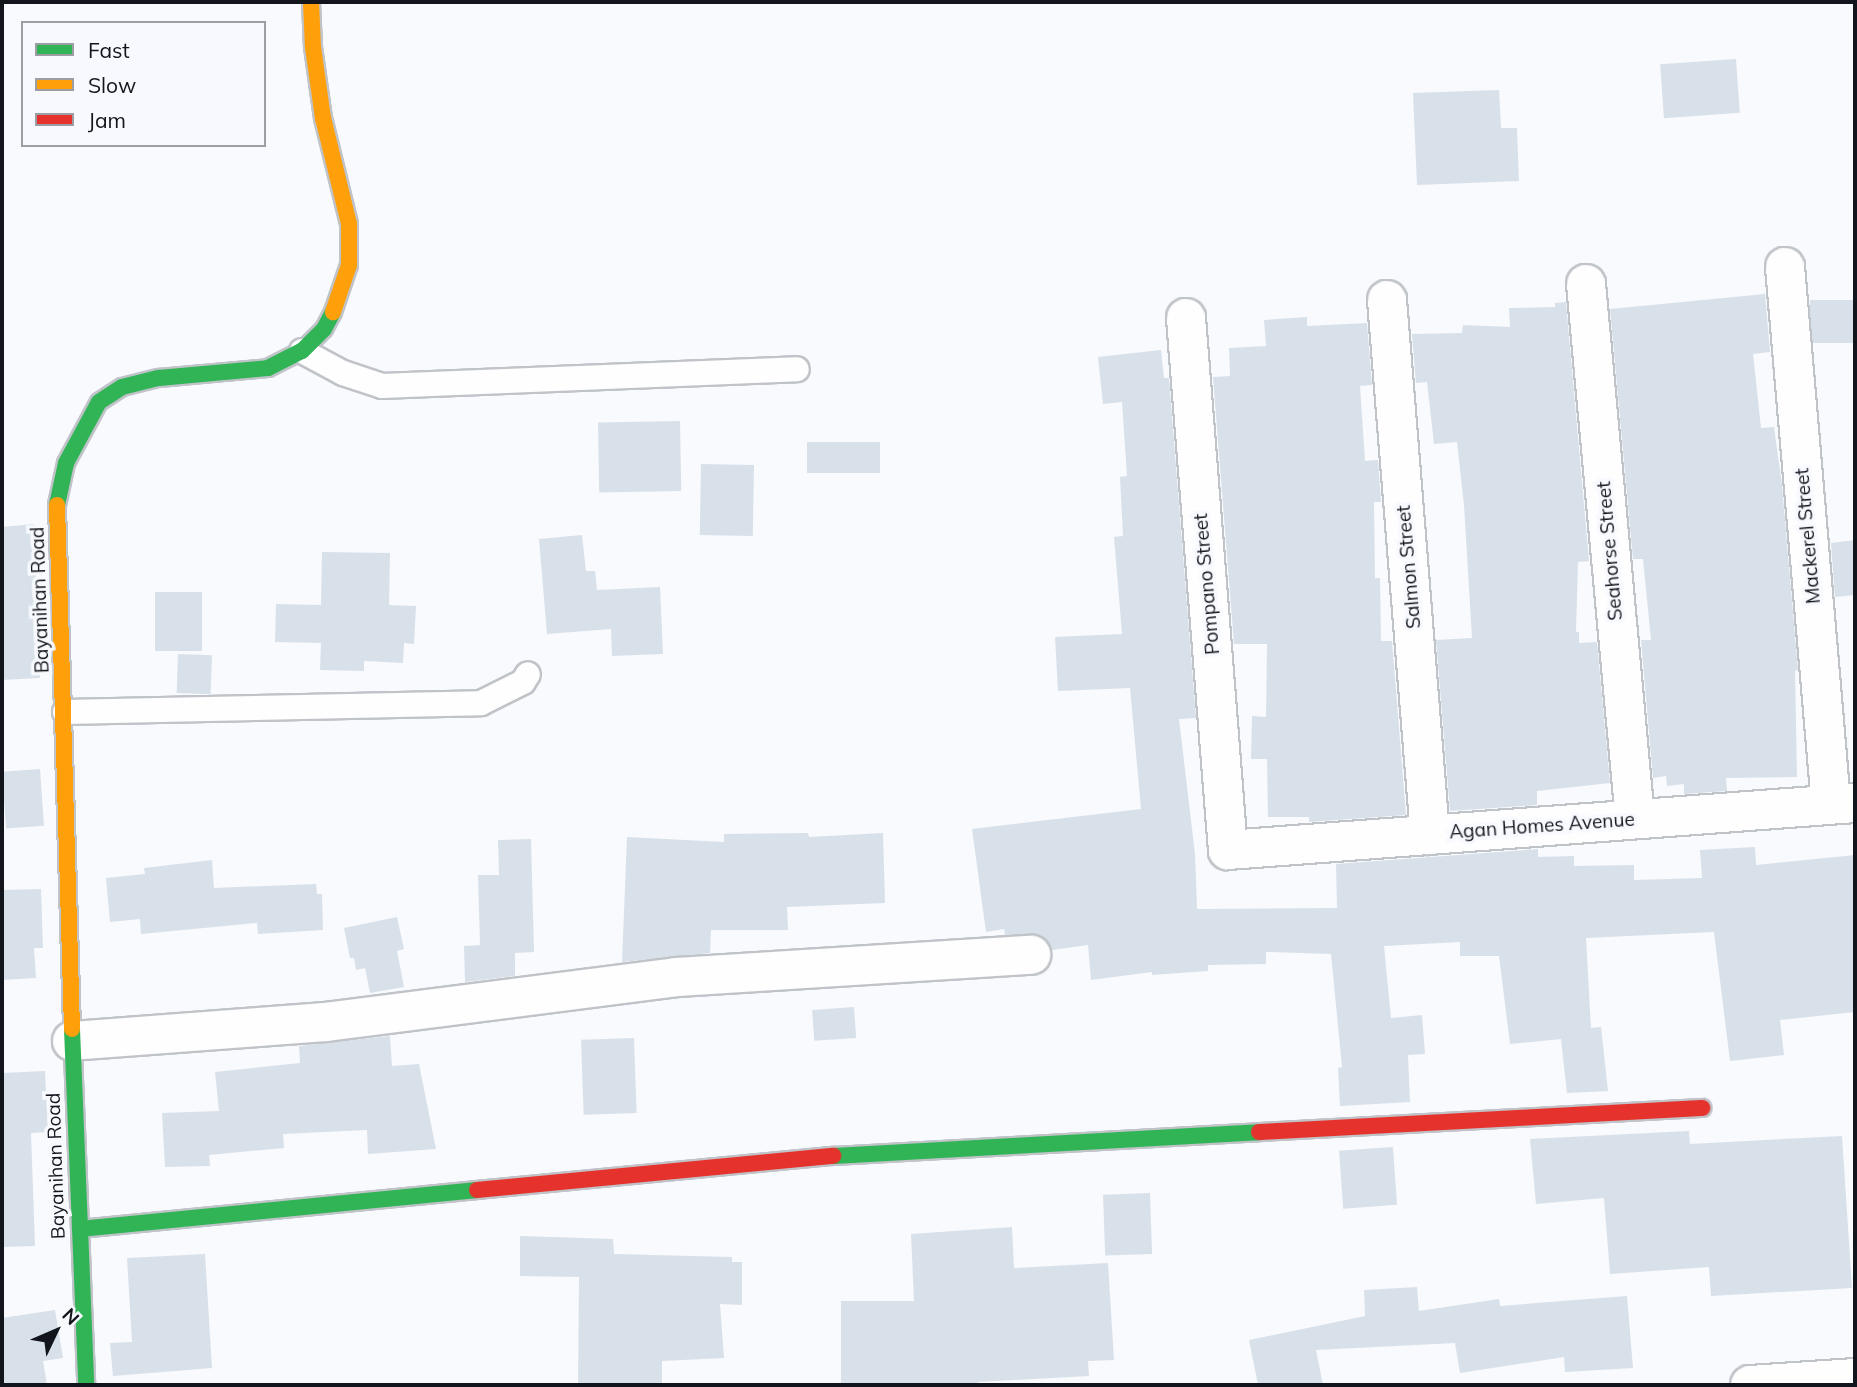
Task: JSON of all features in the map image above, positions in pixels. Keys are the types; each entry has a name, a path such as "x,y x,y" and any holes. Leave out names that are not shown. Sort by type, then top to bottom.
{"street":[{"name":"Bayanihan Road","path":"86,1385 72,1041 65,712 57,499 66,463 99,402 122,387 159,378 268,368 302,351 324,329 337,304 349,265 349,224 323,118 313,47 311,2"},
{"name":"Mackerel Street","path":"1785,267 1843,804"},
{"name":"Seahorse Street","path":"1586,284 1635,819"},
{"name":"Salmon Street","path":"1387,300 1430,835"},
{"name":"Pompano Street","path":"1186,318 1228,849"},
{"name":"Agan Homes Avenue","path":"1228,849 1843,804"},
{"path":"72,1041 326,1022 677,977 1031,955"},
{"path":"80,1229 828,1156 1702,1108"},
{"path":"1750,1385 1855,1378"}],"lane":[{"path":"302,351 343,373 382,386 797,369"},
{"path":"65,712 481,703 523,682 528,674"}],"building":[{"path":"1736,59 1740,113 1664,118 1660,64"},
{"path":"1499,90 1501,128 1517,128 1519,181 1417,185 1413,93"},
{"path":"1765,294 1770,352 1753,354 1761,428 1774,427 1782,485 1798,670 1795,671 1797,777 1726,778 1727,791 1684,794 1684,784 1667,786 1666,776 1653,778 1641,640 1651,640 1643,559 1633,559 1610,309"},
{"path":"1810,300 1855,300 1855,343 1810,343"},
{"path":"1566,302 1589,561 1578,562 1576,632 1579,632 1579,643 1597,642 1610,783 1537,791 1537,805 1450,811 1436,640 1472,638 1464,505 1457,442 1434,444 1427,382 1416,383 1412,334 1462,333 1463,325 1510,327 1509,308 1555,307 1555,303"},
{"path":"1307,317 1307,326 1367,323 1372,385 1360,386 1365,461 1378,460 1381,502 1374,502 1375,578 1380,578 1381,641 1392,641 1406,815 1309,822 1309,817 1268,817 1267,759 1251,759 1252,716 1266,717 1267,644 1234,644 1213,377 1230,376 1229,348 1266,346 1264,320"},
{"path":"1161,350 1164,378 1169,378 1196,718 1179,719 1195,854 1197,909 1337,908 1336,864 1538,849 1538,857 1574,856 1574,866 1634,865 1634,880 1702,878 1700,850 1755,847 1756,865 1855,855 1855,1012 1780,1020 1784,1055 1730,1061 1714,932 1586,938 1591,1028 1601,1027 1608,1091 1567,1093 1561,1039 1510,1044 1499,956 1460,956 1460,942 1384,946 1391,1018 1422,1015 1425,1054 1408,1055 1410,1102 1340,1106 1338,1068 1342,1067 1331,954 1266,952 1266,964 1208,965 1208,971 1152,975 1152,972 1091,980 1088,945 1052,950 1040,935 1005,935 1004,929 986,932 972,829 1141,809 1130,688 1058,691 1055,637 1122,634 1114,537 1123,536 1120,477 1127,476 1122,402 1103,404 1098,357"},
{"path":"680,421 681,491 599,492 598,422"},
{"path":"807,442 880,442 880,473 807,473"},
{"path":"701,464 754,465 753,536 700,535"},
{"path":"34,524 40,678 2,680 2,527"},
{"path":"582,535 586,571 595,571 597,590 660,587 663,654 612,656 611,629 547,634 539,539"},
{"path":"1855,540 1855,595 1835,597 1831,543"},
{"path":"322,552 390,553 389,605 416,606 414,644 404,643 403,663 364,661 364,671 320,670 321,643 275,642 276,604 321,605"},
{"path":"155,592 202,592 202,651 155,651"},
{"path":"178,654 212,655 211,694 177,693"},
{"path":"40,769 44,826 6,829 2,772"},
{"path":"808,833 809,837 883,833 885,903 787,907 788,930 711,930 710,953 622,962 627,837 724,842 724,834"},
{"path":"531,839 534,952 515,953 515,976 465,982 464,946 480,945 478,875 499,875 498,840"},
{"path":"212,860 214,888 316,884 317,894 322,894 323,930 258,934 257,923 141,934 140,919 110,922 106,878 145,874 144,868"},
{"path":"41,889 43,948 34,948 36,978 2,980 2,890"},
{"path":"397,917 404,949 397,951 404,987 370,993 365,968 356,970 354,958 350,958 344,928"},
{"path":"854,1007 856,1038 814,1041 812,1010"},
{"path":"390,1036 392,1066 419,1064 436,1149 368,1154 367,1130 283,1134 284,1148 209,1155 210,1166 165,1167 162,1113 219,1111 215,1072 300,1063 299,1046"},
{"path":"634,1038 637,1113 584,1115 581,1040"},
{"path":"45,1071 48,1132 31,1133 35,1246 2,1247 2,1073"},
{"path":"1689,1131 1690,1144 1842,1136 1852,1288 1711,1296 1709,1267 1610,1274 1604,1198 1536,1204 1530,1139"},
{"path":"1393,1147 1397,1205 1343,1209 1339,1151"},
{"path":"1150,1193 1152,1254 1105,1256 1103,1195"},
{"path":"1012,1227 1014,1268 1108,1263 1114,1360 1088,1361 1089,1376 978,1382 978,1385 841,1385 841,1301 914,1301 911,1234"},
{"path":"520,1236 613,1239 614,1254 732,1257 732,1262 742,1262 742,1305 720,1304 724,1358 662,1361 662,1385 578,1385 579,1277 520,1276"},
{"path":"205,1254 212,1368 113,1376 110,1343 132,1342 127,1258"},
{"path":"1417,1287 1419,1311 1499,1299 1500,1306 1627,1296 1633,1368 1565,1372 1564,1357 1460,1373 1455,1343 1316,1350 1323,1385 1258,1385 1249,1340 1365,1316 1364,1290"},
{"path":"55,1310 63,1358 43,1361 47,1385 2,1385 2,1318"}],"traffic: fast":[{"path":"57,505 66,463 99,402 122,387 159,378 268,368 302,351 324,329 333,312"},
{"path":"72,1029 86,1385"},
{"path":"833,1156 1259,1132"},
{"path":"80,1229 477,1190"}],"traffic: slow":[{"path":"311,2 313,47 323,118 349,224 349,265 333,312"},
{"path":"57,505 72,1029"}],"traffic: jam":[{"path":"1259,1132 1702,1108"},
{"path":"477,1190 833,1156"}]}
